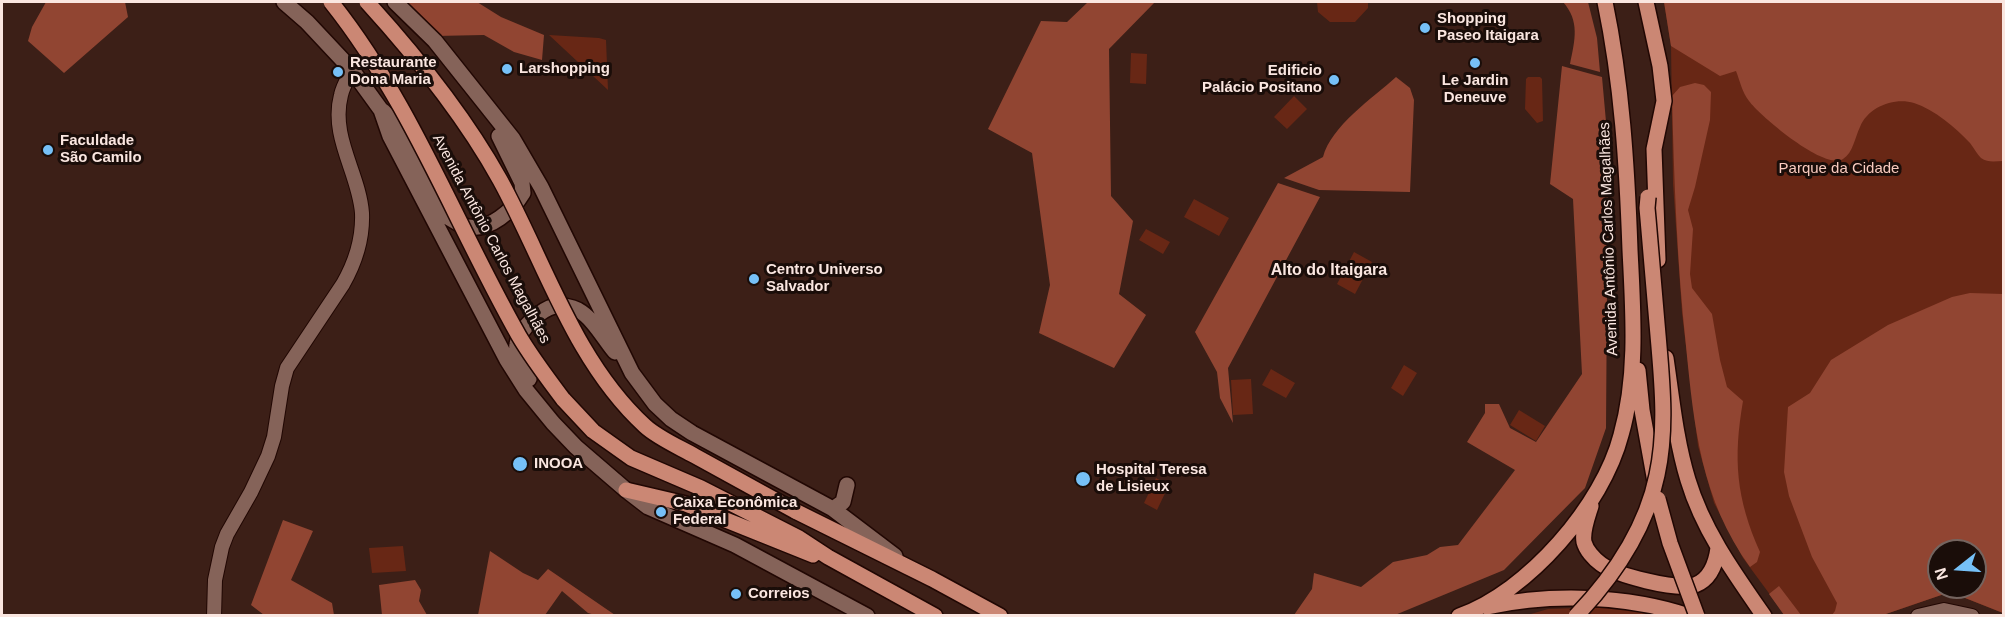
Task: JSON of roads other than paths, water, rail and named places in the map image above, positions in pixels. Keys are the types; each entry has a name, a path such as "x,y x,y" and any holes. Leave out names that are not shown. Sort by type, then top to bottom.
{"main road":[{"path":"284,2 307,22 352,70 381,110 398,126 446,216 470,228 484,226 508,212 523,192 522,183 485,103"},
{"name":"Avenida Antônio Carlos Magalhães","path":"331,2 354,31 378,68 520,337 563,399 593,431 631,458 701,488 800,538 828,557 935,615"},
{"name":"Avenida Antônio Carlos Magalhães","path":"367,2 398,36 458,111 500,181 552,286 608,386 646,427 795,511 1000,615"},
{"name":"Avenida Antônio Carlos Magalhães","path":"395,2 435,41 513,139 541,188 632,373 655,404 670,419 692,433 833,509 896,558 932,579"},
{"name":"Avenida Antônio Carlos Magalhães","path":"1459,615 1474,610 1511,588 1549,554 1566,535 1594,494 1610,465 1621,437 1631,379 1634,328 1626,149 1613,42 1605,2"},
{"path":"1576,615 1596,595 1626,552 1642,518 1657,476 1664,407 1647,208 1654,149 1664,101 1660,66 1646,2"},
{"path":"381,110 390,136 507,360 526,390 576,447 648,507 735,545 867,615"},
{"path":"1654,149 1659,298 1682,456 1703,519 1718,548 1764,615"},
{"path":"543,411 516,350 523,330 552,307 576,308 585,314 632,373"},
{"path":"1634,328 1642,410 1658,499 1670,543 1697,615"},
{"path":"833,509 843,502 847,485"},
{"path":"626,490 686,504 812,555 828,557"},
{"path":"1594,494 1584,540 1594,557 1604,566 1673,587 1693,585 1702,581 1712,571 1718,548"},
{"path":"1474,610 1516,603 1598,599 1656,606 1689,615"}],"street":[{"name":"Avenida Antônio Carlos Magalhães","path":"1599,2 1613,42"},
{"path":"214,615 215,580 222,547 268,456 274,437 287,368 343,284 351,270 360,241 362,213 360,198 346,158 338,120 341,93 352,70"},
{"path":"1918,615 1944,610 1972,615"}],"place":[{"name":"Shopping Paseo Itaigara","path":"1425,28"},
{"name":"Le Jardin Deneuve","path":"1475,63"},
{"name":"Larshopping","path":"507,69"},
{"name":"Restaurante Dona Maria","path":"338,72"},
{"name":"Edificio Palácio Positano","path":"1334,80"},
{"name":"Faculdade São Camilo","path":"48,150"},
{"name":"Centro Universo Salvador","path":"754,279"},
{"name":"INOOA","path":"520,464"},
{"name":"Hospital Teresa de Lisieux","path":"1083,479"},
{"name":"Caixa Econômica Federal","path":"661,512"},
{"name":"Correios","path":"736,594"}],"district":[{"name":"Alto do Itaigara","path":"1329,271"}],"park label":[{"name":"Parque da Cidade","path":"1839,169"}]}
